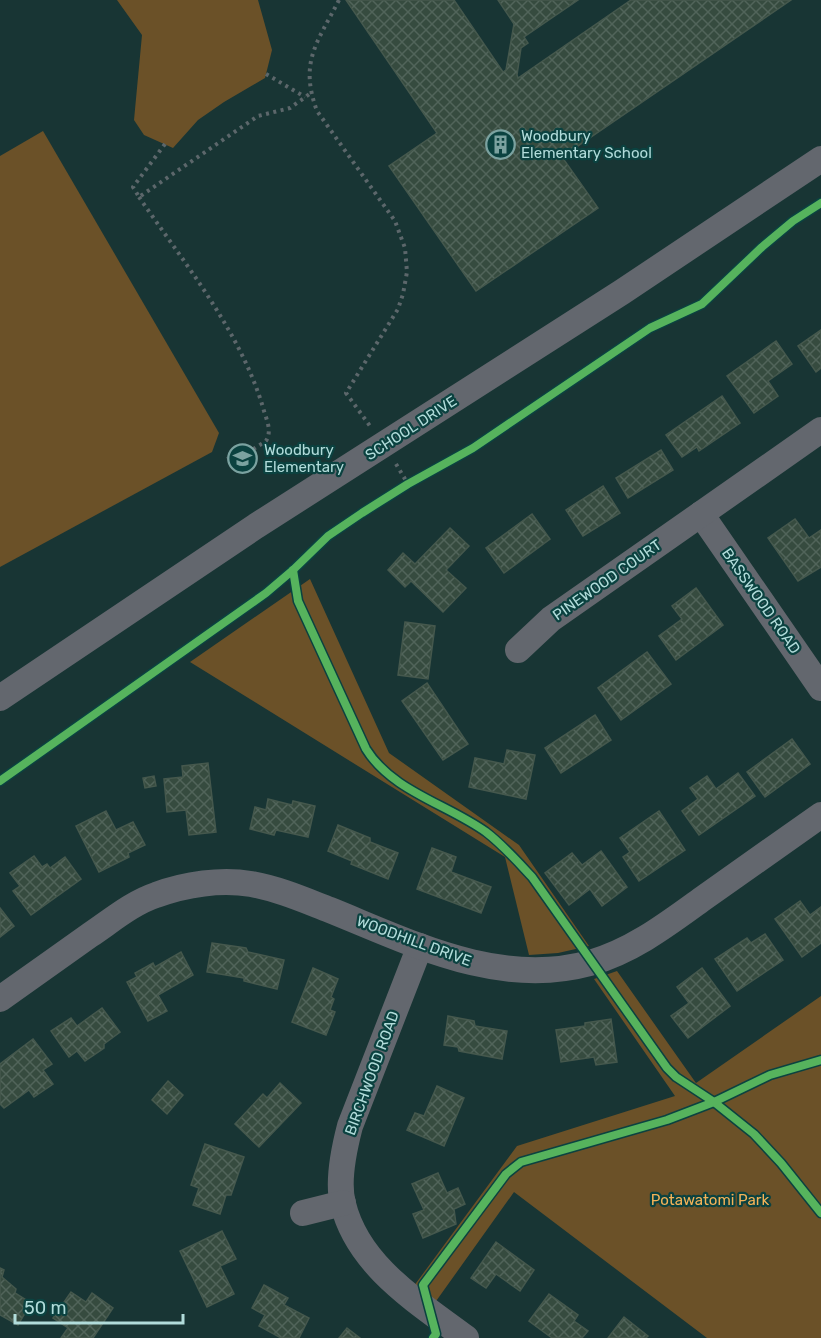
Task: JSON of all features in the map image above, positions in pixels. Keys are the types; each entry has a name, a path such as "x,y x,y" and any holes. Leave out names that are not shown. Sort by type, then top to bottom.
{"street":[{"name":"SCHOOL DRIVE","path":"0,698 256,526 662,266 821,159"},
{"name":"PINEWOOD COURT","path":"518,650 551,619 821,430"},
{"name":"BASSWOOD ROAD","path":"701,514 821,688"},
{"name":"WOODHILL DRIVE","path":"0,999 134,906 155,895 215,882 250,884 288,894 468,963 510,970 535,971 591,963 617,953 649,936 821,815"},
{"name":"BIRCHWOOD ROAD","path":"420,946 350,1126 344,1149 343,1203 354,1231 373,1262 392,1282 466,1338"},
{"path":"303,1213 343,1203"}],"path":[{"path":"339,0 312,55 308,75 310,93 317,111 394,221 405,248 407,272 404,294 398,309 346,393 408,484"},
{"path":"266,74 305,98"},
{"path":"139,197 258,116 290,108 310,93"},
{"path":"165,144 133,187 229,331 248,368 269,430 268,438 259,447 227,459"},
{"path":"399,490 417,479"}],"green space":[{"path":"117,0 258,0 272,50 265,78 198,120 173,148 144,135 134,120 142,35"},
{"path":"43,131 219,433 212,452 0,567 0,156"},
{"path":"310,579 389,753 519,845 589,946 558,953 529,955 505,857 190,662"},
{"name":"Potawatomi Park","path":"617,971 696,1083 821,996 821,1338 707,1338 514,1192 429,1311 408,1294 517,1146 675,1096 594,979"}],"building":[{"name":"Woodbury Elementary School","path":"346,0 454,0 503,72 506,70 514,24 498,0 578,0 524,37 528,43 521,48 518,78 631,0 791,0 562,157 598,208 476,291 389,166 437,133"},
{"path":"821,330 821,368 816,372 798,346"},
{"path":"776,341 792,364 768,381 778,396 754,413 727,376"},
{"path":"722,396 740,423 699,451 697,447 682,457 666,435"},
{"path":"661,450 673,470 628,498 616,478"},
{"path":"603,486 620,513 583,536 566,510"},
{"path":"532,514 550,539 504,573 486,548"},
{"path":"795,519 809,538 821,530 821,567 798,581 768,538"},
{"path":"450,528 469,546 446,570 466,588 443,612 411,581 405,587 388,570 403,553 415,564"},
{"path":"696,588 723,625 676,660 659,636 682,619 672,606"},
{"path":"405,622 435,626 428,679 398,675"},
{"path":"647,652 671,684 621,720 598,688"},
{"path":"427,683 468,744 443,760 402,701"},
{"path":"595,715 611,740 561,773 545,748"},
{"path":"792,739 810,764 765,797 747,772"},
{"path":"507,750 535,755 526,799 469,787 475,758 504,764"},
{"path":"208,763 216,832 189,835 186,810 167,812 164,779 183,777 182,766"},
{"path":"738,773 755,796 699,835 682,811 698,799 690,788 707,776 716,789"},
{"path":"154,776 156,786 145,788 143,778"},
{"path":"268,799 292,805 293,801 315,806 308,837 276,830 274,835 250,829 255,807 266,810"},
{"path":"106,811 116,830 133,822 145,845 128,853 129,857 99,872 76,826"},
{"path":"659,811 685,850 639,881 623,857 630,852 620,838"},
{"path":"338,825 370,838 370,842 398,853 388,879 351,864 352,861 328,851"},
{"path":"432,848 456,857 451,872 491,887 481,913 417,889"},
{"path":"601,851 627,887 602,906 590,889 569,905 545,873 572,853 582,865"},
{"path":"34,856 42,867 47,864 50,868 65,857 81,879 31,915 13,891 20,886 10,873"},
{"path":"800,901 810,915 821,907 821,943 802,957 775,919"},
{"path":"0,908 14,926 0,937"},
{"path":"765,934 783,960 737,991 715,959 747,938 751,943"},
{"path":"212,943 246,948 248,952 284,960 277,989 244,981 244,978 207,972"},
{"path":"181,952 193,975 158,995 167,1011 148,1021 127,982 137,977 135,973 153,963 155,967"},
{"path":"313,968 338,979 331,997 334,999 330,1010 335,1012 326,1035 292,1022"},
{"path":"702,968 730,1006 688,1038 671,1016 689,1003 677,987"},
{"path":"102,1008 120,1032 104,1044 104,1048 85,1061 77,1051 69,1057 51,1031 71,1018 77,1026"},
{"path":"448,1016 474,1021 475,1026 507,1031 502,1059 459,1051 458,1047 444,1045"},
{"path":"611,1019 617,1062 596,1065 594,1057 561,1062 556,1030"},
{"path":"33,1039 52,1064 43,1070 53,1084 34,1097 29,1090 4,1108 0,1104 0,1064"},
{"path":"168,1081 183,1095 167,1114 152,1100"},
{"path":"280,1083 301,1103 259,1147 235,1124 263,1094 267,1098"},
{"path":"437,1086 464,1098 444,1146 407,1130 415,1113 424,1116"},
{"path":"205,1144 244,1157 231,1195 226,1195 220,1214 193,1205 199,1188 191,1185"},
{"path":"438,1173 447,1193 458,1188 465,1204 454,1209 456,1224 423,1238 413,1214 424,1210 412,1184"},
{"path":"222,1231 236,1259 220,1266 234,1294 207,1307 180,1251"},
{"path":"496,1242 534,1270 520,1291 496,1274 486,1288 471,1278"},
{"path":"0,1268 4,1270 2,1277 16,1289 15,1293 31,1303 18,1325 0,1315"},
{"path":"264,1285 288,1298 284,1305 309,1318 299,1338 281,1338 259,1326 265,1315 252,1308"},
{"path":"71,1292 86,1302 92,1293 113,1308 93,1338 61,1338 68,1328 53,1318"},
{"path":"549,1294 578,1315 574,1321 588,1331 582,1338 552,1338 529,1321"},
{"path":"624,1317 648,1336 646,1338 608,1338"},
{"path":"347,1328 360,1338 339,1338"}],"cycle path":[{"path":"0,781 266,593 328,536 408,484 473,448 650,328 702,304 762,247 793,221 821,203"},
{"path":"293,570 298,601 366,749 377,763 405,786 486,832 510,853 532,877 667,1068 754,1134 781,1163 821,1213"},
{"path":"433,1338 436,1334 423,1285 506,1174 521,1162 667,1120 714,1102 770,1075 821,1060"}],"place":[{"name":"Woodbury Elementary School","path":"500,145"},
{"name":"Woodbury Elementary","path":"243,459"}]}
